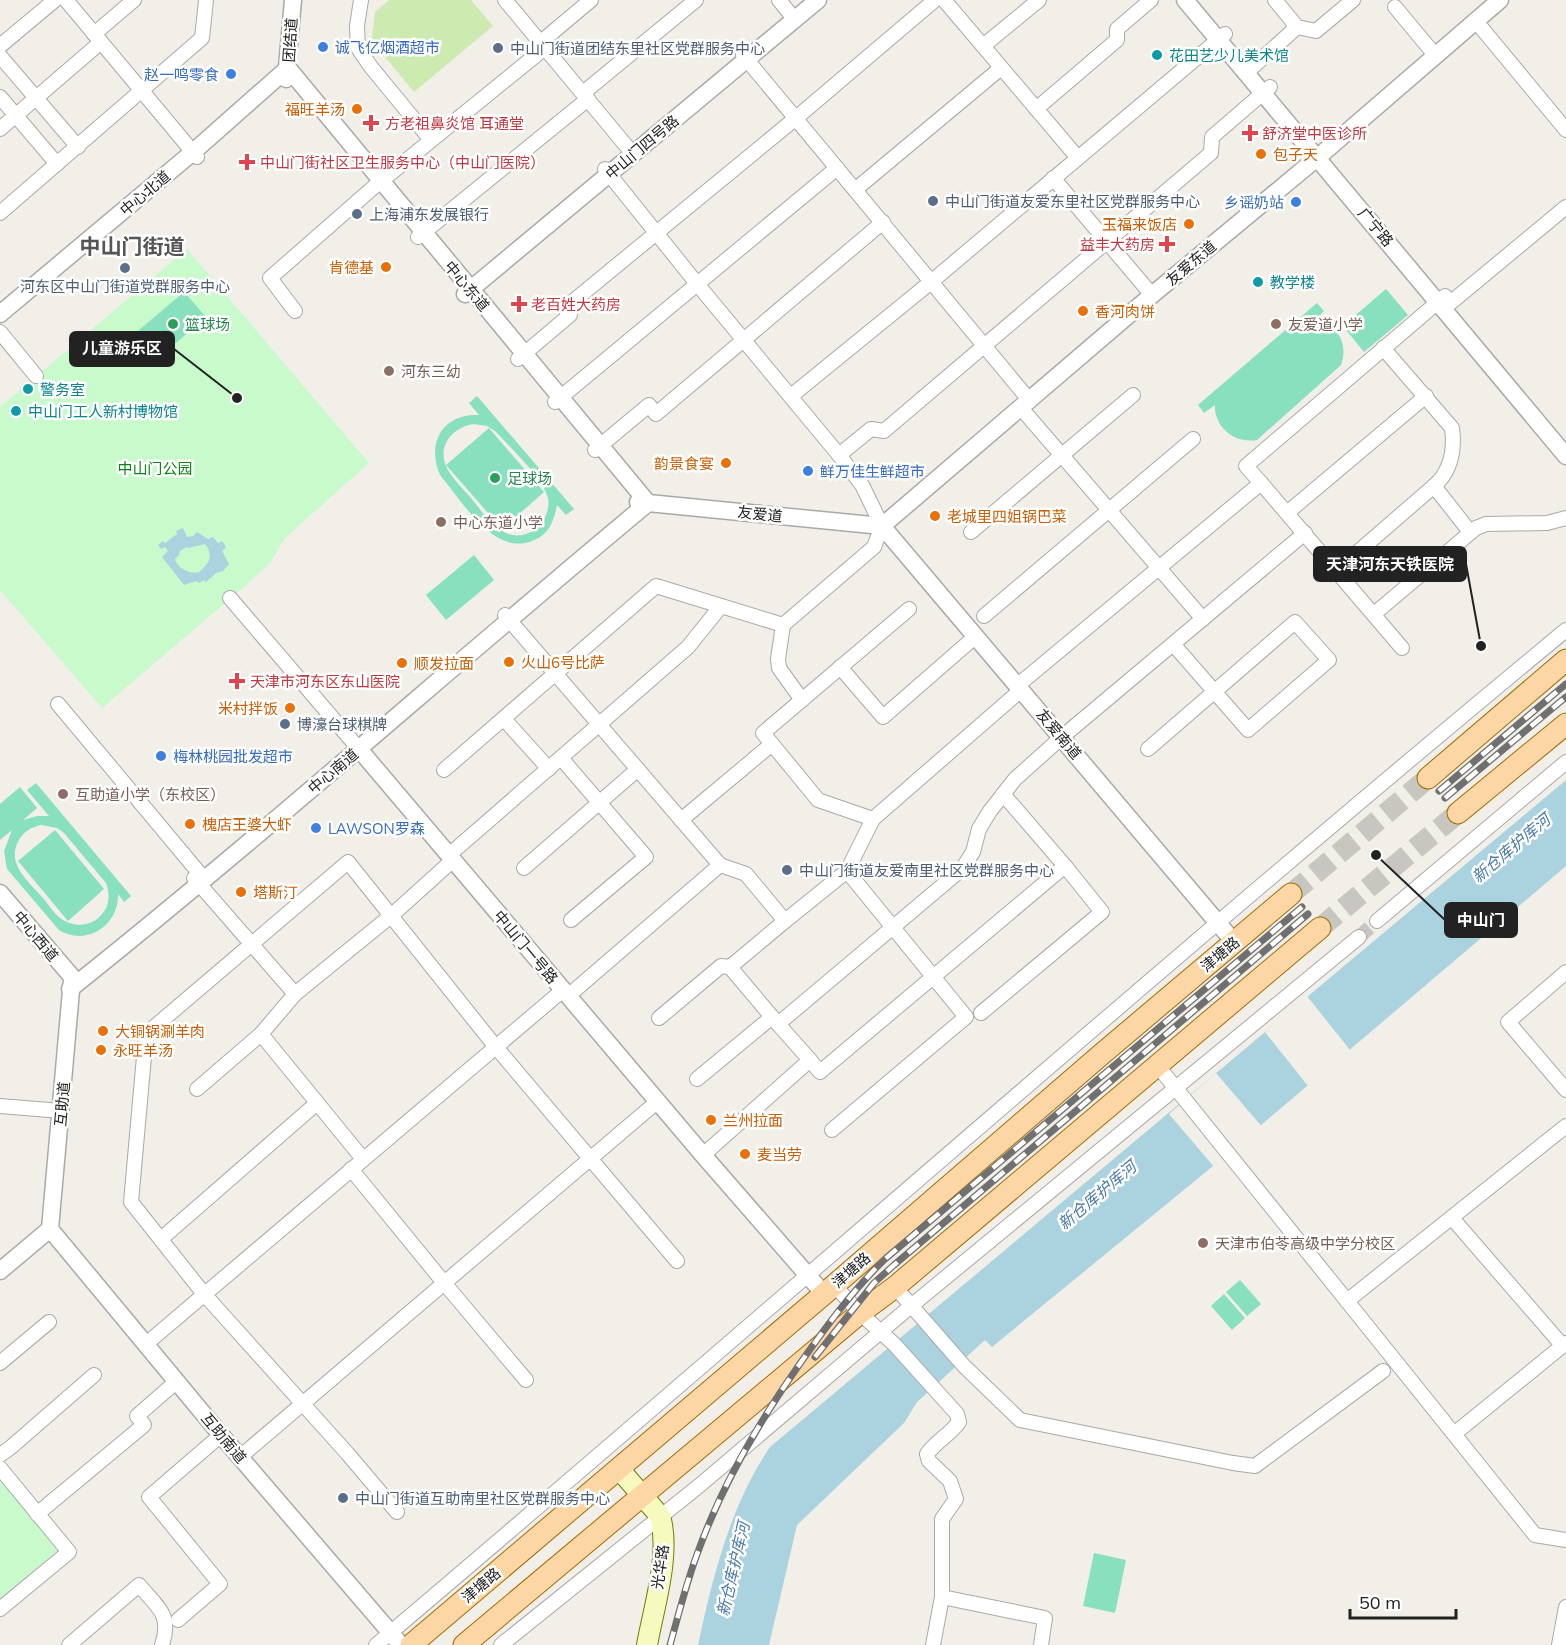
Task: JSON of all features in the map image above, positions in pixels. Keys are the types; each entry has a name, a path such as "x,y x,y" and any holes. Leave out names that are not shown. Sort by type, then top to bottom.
{"main road":[{"path":"1428,778 1566,660"},
{"path":"1458,813 1566,723"},
{"name":"津塘路","path":"411,1645 1291,894"},
{"path":"464,1645 860,1313 895,1287 1320,928"},
{"path":"619,1469 660,1516"},
{"name":"光华路","path":"647,1645 662,1561 664,1536 660,1516"}],"street":[{"path":"0,46 55,0"},
{"path":"66,0 195,154"},
{"path":"0,129 36,98 134,0"},
{"path":"0,213 202,38 206,0"},
{"name":"团结道","path":"287,74 293,0"},
{"path":"362,0 357,26 358,48 431,140"},
{"path":"505,0 631,151"},
{"path":"295,311 270,278 544,44 591,0"},
{"path":"420,235 696,0"},
{"path":"779,0 793,17"},
{"name":"中山门四号路","path":"793,17 808,0"},
{"name":"中山门四号路","path":"465,289 793,17 818,0"},
{"path":"521,356 570,315 565,308 657,234 935,0"},
{"path":"944,0 1078,158"},
{"path":"983,46 1039,0"},
{"path":"1036,109 1118,40 1117,29 1151,0"},
{"name":"广宁路","path":"1185,0 1221,37 1321,154 1444,302 1566,456"},
{"name":"广宁路","path":"1196,0 1221,37"},
{"path":"1275,0 1297,27 1316,31 1353,0"},
{"name":"友爱东道","path":"882,526 1500,0"},
{"path":"1396,2 1435,55"},
{"path":"1475,20 1566,130"},
{"path":"1250,70 1297,27"},
{"path":"791,396 931,282 1221,37"},
{"path":"0,56 78,147"},
{"path":"744,58 856,189 984,346 1062,457 1203,619"},
{"path":"856,189 1001,68"},
{"name":"中心北道","path":"0,322 287,74"},
{"name":"中心东道","path":"287,74 643,503"},
{"path":"839,455 871,429 885,431 1108,242 1211,153 1212,137 1267,90"},
{"path":"0,97 57,164"},
{"name":"中心北道","path":"0,314 195,154"},
{"path":"557,400 837,168"},
{"path":"607,172 839,455 862,485 882,526 874,547 783,625 778,659 779,668 802,700"},
{"path":"1053,178 1152,295"},
{"path":"1402,648 1288,512 1246,466 1383,348 1566,207"},
{"path":"598,448 649,405 656,414 883,222"},
{"name":"广宁路","path":"1444,302 1566,440"},
{"path":"0,332 36,376"},
{"path":"1337,570 1444,477 1450,463 1452,428 1383,348"},
{"path":"971,532 1133,395"},
{"path":"1288,512 1426,396"},
{"path":"984,616 1193,439"},
{"path":"730,968 847,871 873,819 1020,688 1261,483"},
{"path":"1434,486 1470,532"},
{"name":"友爱道","path":"643,503 882,526"},
{"name":"中心南道","path":"72,983 199,879 643,503"},
{"path":"1374,614 1470,532 1486,524 1547,523 1566,518"},
{"name":"友爱南道","path":"882,526 1234,942"},
{"path":"697,1079 775,1021 962,869 973,852 979,830 1015,779 1305,533"},
{"path":"444,770 656,586 783,625"},
{"name":"中山门一号路","path":"230,598 806,1275 829,1290"},
{"path":"196,1089 261,1034 295,994 392,915 561,758 688,647 721,606"},
{"path":"873,819 818,800 763,733 909,609"},
{"path":"507,617 720,865 746,874 785,921"},
{"path":"1148,749 1215,692 1295,622 1329,660 1248,730 1215,692 1173,644"},
{"path":"376,1645 396,1639 617,1440 806,1275 1412,757 1566,630"},
{"path":"840,667 883,717 976,636"},
{"path":"58,704 295,994"},
{"path":"504,719 549,769"},
{"path":"681,820 772,744"},
{"path":"561,758 646,856 571,920"},
{"path":"1377,921 1566,762"},
{"path":"524,868 638,769"},
{"path":"981,1013 1102,912 1003,794"},
{"path":"397,1512 204,1294 131,1202 146,1034 348,862 495,1046 677,1261"},
{"path":"146,1344 495,1046 566,993 720,865"},
{"path":"659,1018 721,966 730,968 820,1072 1065,866"},
{"path":"832,1130 966,1017 847,871"},
{"name":"中心西道","path":"0,893 72,983"},
{"name":"中心西道","path":"0,906 72,983"},
{"path":"501,1645 700,1485 911,1305 1359,937"},
{"path":"1566,972 1508,1022 1566,1090"},
{"name":"互助道","path":"50,1229 72,983"},
{"path":"261,1034 363,1159"},
{"path":"703,1155 810,1060"},
{"path":"1157,1065 1535,1535 1566,1540"},
{"path":"240,1457 658,1101"},
{"path":"161,1239 317,1103"},
{"path":"0,1106 61,1111"},
{"path":"1347,1301 1566,1126"},
{"path":"351,1169 526,1380"},
{"path":"1452,1218 1564,1344 1454,1434"},
{"path":"0,1271 50,1229"},
{"name":"互助南道","path":"50,1229 221,1435 396,1639"},
{"path":"895,1287 964,1366 1020,1420 1255,1466 1383,1371"},
{"path":"829,1290 860,1313 895,1345 957,1414 959,1422 927,1454 929,1461 950,1481 956,1499 942,1519 942,1598 933,1645"},
{"path":"0,1363 49,1322"},
{"path":"0,1455 94,1375"},
{"path":"37,1514 144,1425 137,1416 177,1381"},
{"path":"177,1620 220,1584 149,1497 221,1435"},
{"path":"0,1468 69,1552 0,1608"},
{"path":"69,1645 139,1585 166,1617 166,1632 162,1645"},
{"path":"942,1598 1045,1618 1041,1645"},
{"path":"1559,1645 1566,1607"}],"green space":[{"path":"389,0 471,0 493,26 414,92 380,51 372,37 375,12"},
{"name":"中山门公园","path":"187,249 369,463 285,538 270,563 102,708 0,590 0,407"},
{"path":"1386,289 1408,315 1364,352 1343,326"},
{"name":"篮球场","path":"184,292 206,317 161,356 139,330"},
{"path":"1317,303 1324,311 1315,320 1335,330 1342,342 1341,365 1257,440 1241,439 1227,432 1218,420 1215,405 1204,413 1198,405"},
{"path":"477,396 574,509 566,515 557,505 550,527 543,535 532,541 518,544 504,541 492,534 468,511 440,475 435,452 437,441 447,425 456,419 479,415 469,403","holes":["474,424 487,426 495,431 524,462 539,480 547,495 548,506 545,517 538,527 529,533 511,535 495,526 453,477 444,462 445,447 453,434 459,429"]},
{"name":"足球场","path":"489,428 544,492 502,529 446,465"},
{"path":"474,555 494,580 446,620 426,595"},
{"path":"36,783 131,896 124,902 118,894 113,915 99,930 80,936 59,930 7,869 4,851 12,830 0,840 0,804 20,787 37,808 23,820 37,816 49,816 27,790","holes":["41,825 57,828 64,833 106,883 109,895 107,907 99,918 90,923 80,925 59,917 20,872 17,864 15,848 26,832"]},
{"path":"55,830 104,889 68,921 18,861"},
{"path":"1240,1280 1261,1304 1247,1316 1226,1292"},
{"path":"1224,1294 1245,1318 1232,1330 1211,1306"},
{"path":"0,1479 59,1549 0,1599"},
{"path":"1094,1553 1126,1560 1115,1613 1083,1606"}],"water":[{"path":"183,528 187,537 197,532 208,539 213,537 218,543 222,541 226,547 222,551 229,564 223,571 216,573 206,582 196,581 184,585 162,557 168,551 165,547 161,549 158,545 177,534 176,531","holes":["205,544 208,548 209,560 199,572 188,572 176,562 175,559 180,554 179,552 186,547"]},
{"name":"新仓库护库河","path":"1566,780 1566,866 1207,1171 992,1347 985,1340 917,1402 904,1423 797,1525 769,1645 698,1645 717,1568 734,1517 744,1493 770,1447"}],"pier":[{"path":"1307,996 1350,1050 1308,1086 1265,1032"},
{"path":"1216,1073 1263,1128 1215,1168 1169,1114"}],"tunnel":[{"path":"1291,894 1428,778"},
{"path":"1320,928 1458,813"},
{"path":"1359,937 1377,921"}],"railway":[{"path":"1439,791 1566,684"},
{"path":"1445,798 1566,697"},
{"path":"670,1645 695,1561 719,1500 756,1431 784,1387 850,1297 885,1259 1302,907"},
{"path":"815,1357 874,1283 894,1265 1308,914"}],"place":[{"name":"诚飞亿烟酒超市","path":"323,47"},
{"name":"中山门街道团结东里社区党群服务中心","path":"498,48"},
{"name":"花田艺少儿美术馆","path":"1157,55"},
{"name":"赵一鸣零食","path":"231,74"},
{"name":"福旺羊汤","path":"357,109"},
{"name":"方老祖鼻炎馆 耳通堂","path":"371,123"},
{"name":"舒济堂中医诊所","path":"1250,133"},
{"name":"包子天","path":"1261,154"},
{"name":"中山门街社区卫生服务中心（中山门医院）","path":"247,162"},
{"name":"中山门街道友爱东里社区党群服务中心","path":"933,201"},
{"name":"乡谣奶站","path":"1296,202"},
{"name":"上海浦东发展银行","path":"357,214"},
{"name":"玉福来饭店","path":"1189,224"},
{"name":"益丰大药房","path":"1167,244"},
{"name":"肯德基","path":"386,267"},
{"name":"河东区中山门街道党群服务中心","path":"125,268"},
{"name":"教学楼","path":"1258,282"},
{"name":"老百姓大药房","path":"519,304"},
{"name":"香河肉饼","path":"1083,311"},
{"name":"篮球场","path":"173,324"},
{"name":"友爱道小学","path":"1276,324"},
{"name":"河东三幼","path":"389,371"},
{"name":"警务室","path":"28,389"},
{"name":"儿童游乐区","path":"237,398"},
{"name":"中山门工人新村博物馆","path":"16,411"},
{"name":"韵景食宴","path":"726,463"},
{"name":"鲜万佳生鲜超市","path":"808,471"},
{"name":"足球场","path":"495,478"},
{"name":"老城里四姐锅巴菜","path":"935,516"},
{"name":"中心东道小学","path":"441,522"},
{"name":"天津河东天铁医院","path":"1481,646"},
{"name":"火山6号比萨","path":"509,662"},
{"name":"顺发拉面","path":"402,663"},
{"name":"天津市河东区东山医院","path":"237,681"},
{"name":"米村拌饭","path":"290,708"},
{"name":"博濠台球棋牌","path":"285,724"},
{"name":"梅林桃园批发超市","path":"161,756"},
{"name":"互助道小学（东校区）","path":"63,794"},
{"name":"槐店王婆大虾","path":"190,824"},
{"name":"LAWSON罗森","path":"316,828"},
{"name":"中山门","path":"1376,855"},
{"name":"中山门街道友爱南里社区党群服务中心","path":"787,870"},
{"name":"塔斯汀","path":"241,892"},
{"name":"大铜锅涮羊肉","path":"103,1031"},
{"name":"永旺羊汤","path":"101,1050"},
{"name":"兰州拉面","path":"711,1120"},
{"name":"麦当劳","path":"745,1154"},
{"name":"天津市伯苓高级中学分校区","path":"1203,1243"},
{"name":"中山门街道互助南里社区党群服务中心","path":"343,1498"}],"district":[{"name":"中山门街道","path":"132,246"}]}
